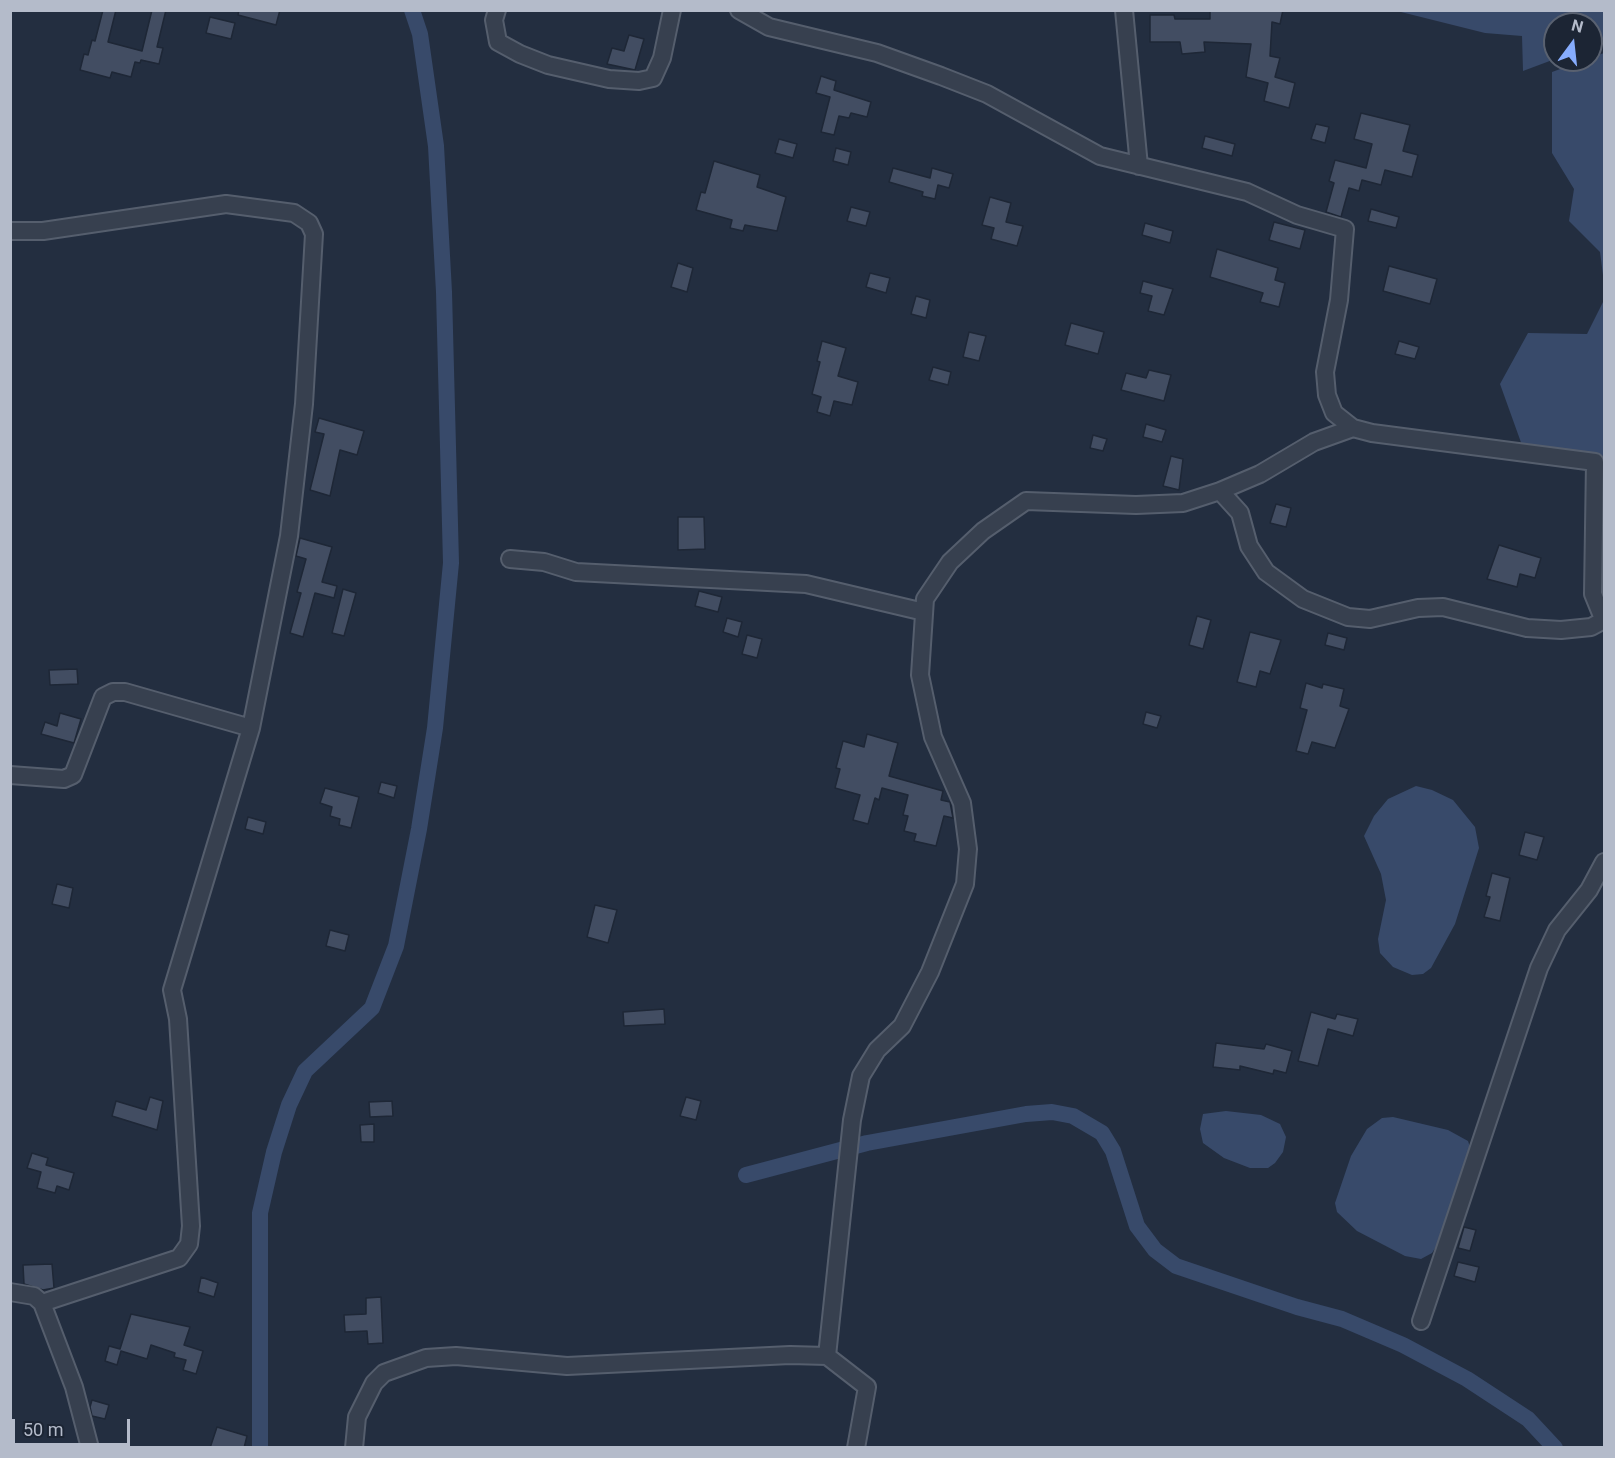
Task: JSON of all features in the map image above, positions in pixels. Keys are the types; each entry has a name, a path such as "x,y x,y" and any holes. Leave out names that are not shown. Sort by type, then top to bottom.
{"street":[{"path":"497,10 494,20 498,42 520,54 559,67 609,79 639,81 653,78 662,58 672,10"},
{"path":"739,10 769,27 877,53 987,94 1100,156 1247,192 1297,215 1345,230 1339,300 1325,372 1327,395 1334,413 1353,428 1389,436 1595,462 1593,594 1604,621 1591,627 1527,628 1443,607 1418,608 1370,619 1348,617 1303,599 1266,572 1249,546 1240,513 1221,491"},
{"path":"1124,10 1139,166"},
{"path":"10,231 43,231 226,204 294,213 309,223 314,234 305,393 290,536 251,728 172,990 178,1019 191,1226 189,1244 179,1258 42,1303"},
{"path":"827,1356 852,1120 861,1076 867,1063 902,1026 930,972 965,884 968,849 962,803 933,737 920,675 925,598 950,562 983,531 1026,501 1136,505 1183,503 1221,491 1260,474 1314,442 1353,428"},
{"path":"510,559 544,562 576,572 806,584 924,612"},
{"path":"10,775 64,779 73,775 103,697 112,692 148,698 251,728"},
{"path":"1421,1321 1539,968 1557,930 1589,890 1605,862"},
{"path":"10,1292 34,1296 42,1303 74,1387 90,1448"},
{"path":"354,1448 357,1417 374,1383 384,1373 426,1358 456,1356 567,1366 827,1356 867,1387 856,1448"}],"water":[{"path":"1397,11 1604,11 1603,39 1603,12 1543,12 1543,64 1523,71 1522,36 1485,33"},
{"path":"1603,53 1604,283 1600,252 1569,221 1574,189 1552,153 1552,72 1603,72"},
{"path":"1604,300 1604,456 1523,448 1500,384 1528,333 1587,334"},
{"path":"1416,786 1432,790 1453,800 1475,827 1479,848 1455,924 1431,968 1423,974 1412,975 1393,967 1380,953 1378,939 1386,900 1381,874 1364,836 1374,816 1388,799"},
{"path":"1226,1111 1261,1115 1280,1124 1286,1137 1283,1152 1275,1163 1268,1168 1250,1168 1224,1158 1203,1143 1200,1129 1203,1114"},
{"path":"1393,1117 1448,1130 1468,1141 1471,1150 1439,1242 1432,1253 1421,1259 1405,1256 1357,1231 1337,1212 1335,1203 1351,1156 1367,1129 1382,1118"}],"building":[{"path":"103,10 116,10 108,42 142,51 152,10 166,10 157,47 163,48 159,64 141,60 140,63 135,62 131,77 112,72 110,78 80,70 84,54 88,55 92,40 95,41"},
{"path":"239,10 280,10 276,25 238,15"},
{"path":"1210,10 1283,10 1280,24 1272,22 1270,56 1280,58 1275,77 1295,83 1289,108 1264,101 1268,83 1246,77 1251,44 1204,42 1205,52 1182,54 1180,42 1150,42 1150,15 1174,15 1175,19 1210,19"},
{"path":"210,17 235,23 231,39 206,33"},
{"path":"629,35 644,39 635,70 607,64 612,48 624,51"},
{"path":"821,76 836,81 834,90 871,102 867,117 851,113 849,118 839,116 834,135 821,132 830,97 816,93"},
{"path":"1361,113 1410,125 1403,151 1418,155 1412,177 1385,170 1381,185 1362,180 1359,191 1349,188 1341,217 1326,212 1334,183 1329,181 1335,160 1366,168 1372,144 1354,139"},
{"path":"1316,124 1329,127 1325,143 1311,139"},
{"path":"1205,136 1235,144 1232,156 1202,148"},
{"path":"779,139 797,144 793,158 775,153"},
{"path":"836,148 851,152 848,165 833,161"},
{"path":"714,161 760,175 757,187 786,197 777,231 745,225 743,231 730,228 732,220 696,210 701,192 705,193"},
{"path":"893,168 930,178 932,168 953,174 949,188 938,185 935,199 922,196 923,192 889,182"},
{"path":"990,197 1011,203 1006,222 1023,226 1017,246 991,239 994,228 982,225"},
{"path":"851,207 870,212 866,226 847,221"},
{"path":"1371,209 1399,217 1396,228 1368,221"},
{"path":"1274,222 1305,230 1300,249 1269,240"},
{"path":"1145,223 1173,231 1170,243 1142,235"},
{"path":"1217,249 1278,268 1275,280 1285,283 1279,307 1260,302 1263,293 1210,277"},
{"path":"678,263 693,268 687,292 671,287"},
{"path":"1389,266 1437,279 1430,304 1383,291"},
{"path":"870,273 890,278 886,293 866,287"},
{"path":"1143,281 1173,289 1164,315 1148,311 1152,296 1140,293"},
{"path":"916,296 930,300 926,318 911,314"},
{"path":"1071,323 1104,332 1098,354 1065,345"},
{"path":"969,332 986,336 979,361 963,357"},
{"path":"822,341 846,348 838,376 858,382 852,405 834,401 830,416 817,412 821,397 812,394 820,362 817,361"},
{"path":"1399,341 1419,347 1415,359 1395,354"},
{"path":"933,367 951,372 948,385 929,380"},
{"path":"1149,370 1171,375 1164,401 1121,390 1126,373 1146,378"},
{"path":"319,418 364,431 357,455 340,450 330,496 310,490 324,434 315,432"},
{"path":"1146,424 1166,430 1162,442 1143,437"},
{"path":"1093,435 1107,439 1103,451 1090,448"},
{"path":"1171,456 1183,459 1179,490 1163,486"},
{"path":"1276,504 1291,508 1286,527 1270,523"},
{"path":"678,517 704,517 705,549 678,550"},
{"path":"300,538 332,547 322,582 337,586 334,598 315,593 303,637 290,633 301,593 297,592 306,559 296,556"},
{"path":"1499,545 1541,558 1535,578 1520,574 1517,587 1487,579"},
{"path":"343,589 356,593 344,636 332,633"},
{"path":"699,591 722,597 718,612 695,606"},
{"path":"1197,616 1211,620 1203,649 1189,645"},
{"path":"727,618 742,622 738,637 723,632"},
{"path":"1250,632 1281,640 1270,674 1260,671 1256,687 1237,682"},
{"path":"1328,633 1347,638 1344,650 1325,645"},
{"path":"747,635 762,639 757,658 742,654"},
{"path":"77,669 78,684 50,685 49,670"},
{"path":"1306,683 1322,688 1323,684 1344,689 1340,706 1349,709 1335,748 1312,742 1308,754 1296,751 1307,710 1300,708"},
{"path":"1146,712 1161,716 1157,728 1143,724"},
{"path":"60,713 81,719 74,743 41,734 45,722 57,726"},
{"path":"867,734 898,743 889,776 943,791 941,800 950,802 953,818 944,816 936,846 914,841 916,834 904,831 908,816 903,815 908,795 882,788 879,800 875,798 868,824 853,820 860,795 835,788 840,769 836,768 843,741 864,747"},
{"path":"381,782 397,786 394,798 378,793"},
{"path":"325,788 359,797 351,828 339,825 340,819 330,816 332,807 320,803"},
{"path":"248,817 266,822 263,834 245,829"},
{"path":"1525,832 1544,837 1537,860 1519,855"},
{"path":"1492,873 1510,878 1500,921 1484,917 1490,897 1486,896"},
{"path":"57,884 73,888 69,908 52,904"},
{"path":"595,905 617,910 608,943 587,937"},
{"path":"330,930 349,935 345,951 326,946"},
{"path":"664,1009 665,1024 624,1026 623,1012"},
{"path":"1311,1012 1335,1019 1337,1014 1358,1019 1353,1036 1328,1029 1318,1066 1298,1061"},
{"path":"1216,1043 1264,1049 1266,1044 1292,1051 1286,1073 1274,1070 1273,1074 1240,1066 1240,1070 1213,1067"},
{"path":"150,1097 163,1101 157,1130 112,1116 116,1101 146,1110"},
{"path":"686,1097 701,1101 696,1120 680,1116"},
{"path":"392,1101 393,1116 370,1117 369,1102"},
{"path":"374,1124 374,1142 361,1142 360,1125"},
{"path":"32,1153 48,1158 46,1165 74,1173 69,1190 57,1186 55,1193 37,1188 41,1172 27,1168"},
{"path":"1464,1227 1476,1230 1470,1251 1458,1248"},
{"path":"1458,1262 1479,1267 1475,1282 1454,1276"},
{"path":"52,1264 54,1288 43,1290 24,1284 23,1265"},
{"path":"201,1277 218,1283 214,1297 198,1292"},
{"path":"381,1297 383,1343 368,1344 367,1331 345,1332 344,1315 366,1314 366,1298"},
{"path":"131,1314 190,1327 184,1345 203,1351 196,1374 183,1370 186,1360 174,1357 175,1353 151,1345 147,1359 121,1351 117,1365 105,1361 109,1346 120,1349"},
{"path":"92,1400 109,1405 105,1419 92,1416 90,1407"},
{"path":"217,1427 247,1436 244,1448 210,1448"}],"waterway":[{"path":"260,1448 260,1213 274,1152 289,1105 305,1071 372,1008 396,946 419,829 435,728 451,563 444,292 436,146 420,34 412,10"},
{"path":"746,1175 867,1143 1026,1114 1052,1112 1073,1116 1102,1133 1113,1151 1137,1226 1155,1250 1176,1266 1297,1307 1342,1319 1403,1345 1467,1379 1528,1419 1555,1448"}]}
